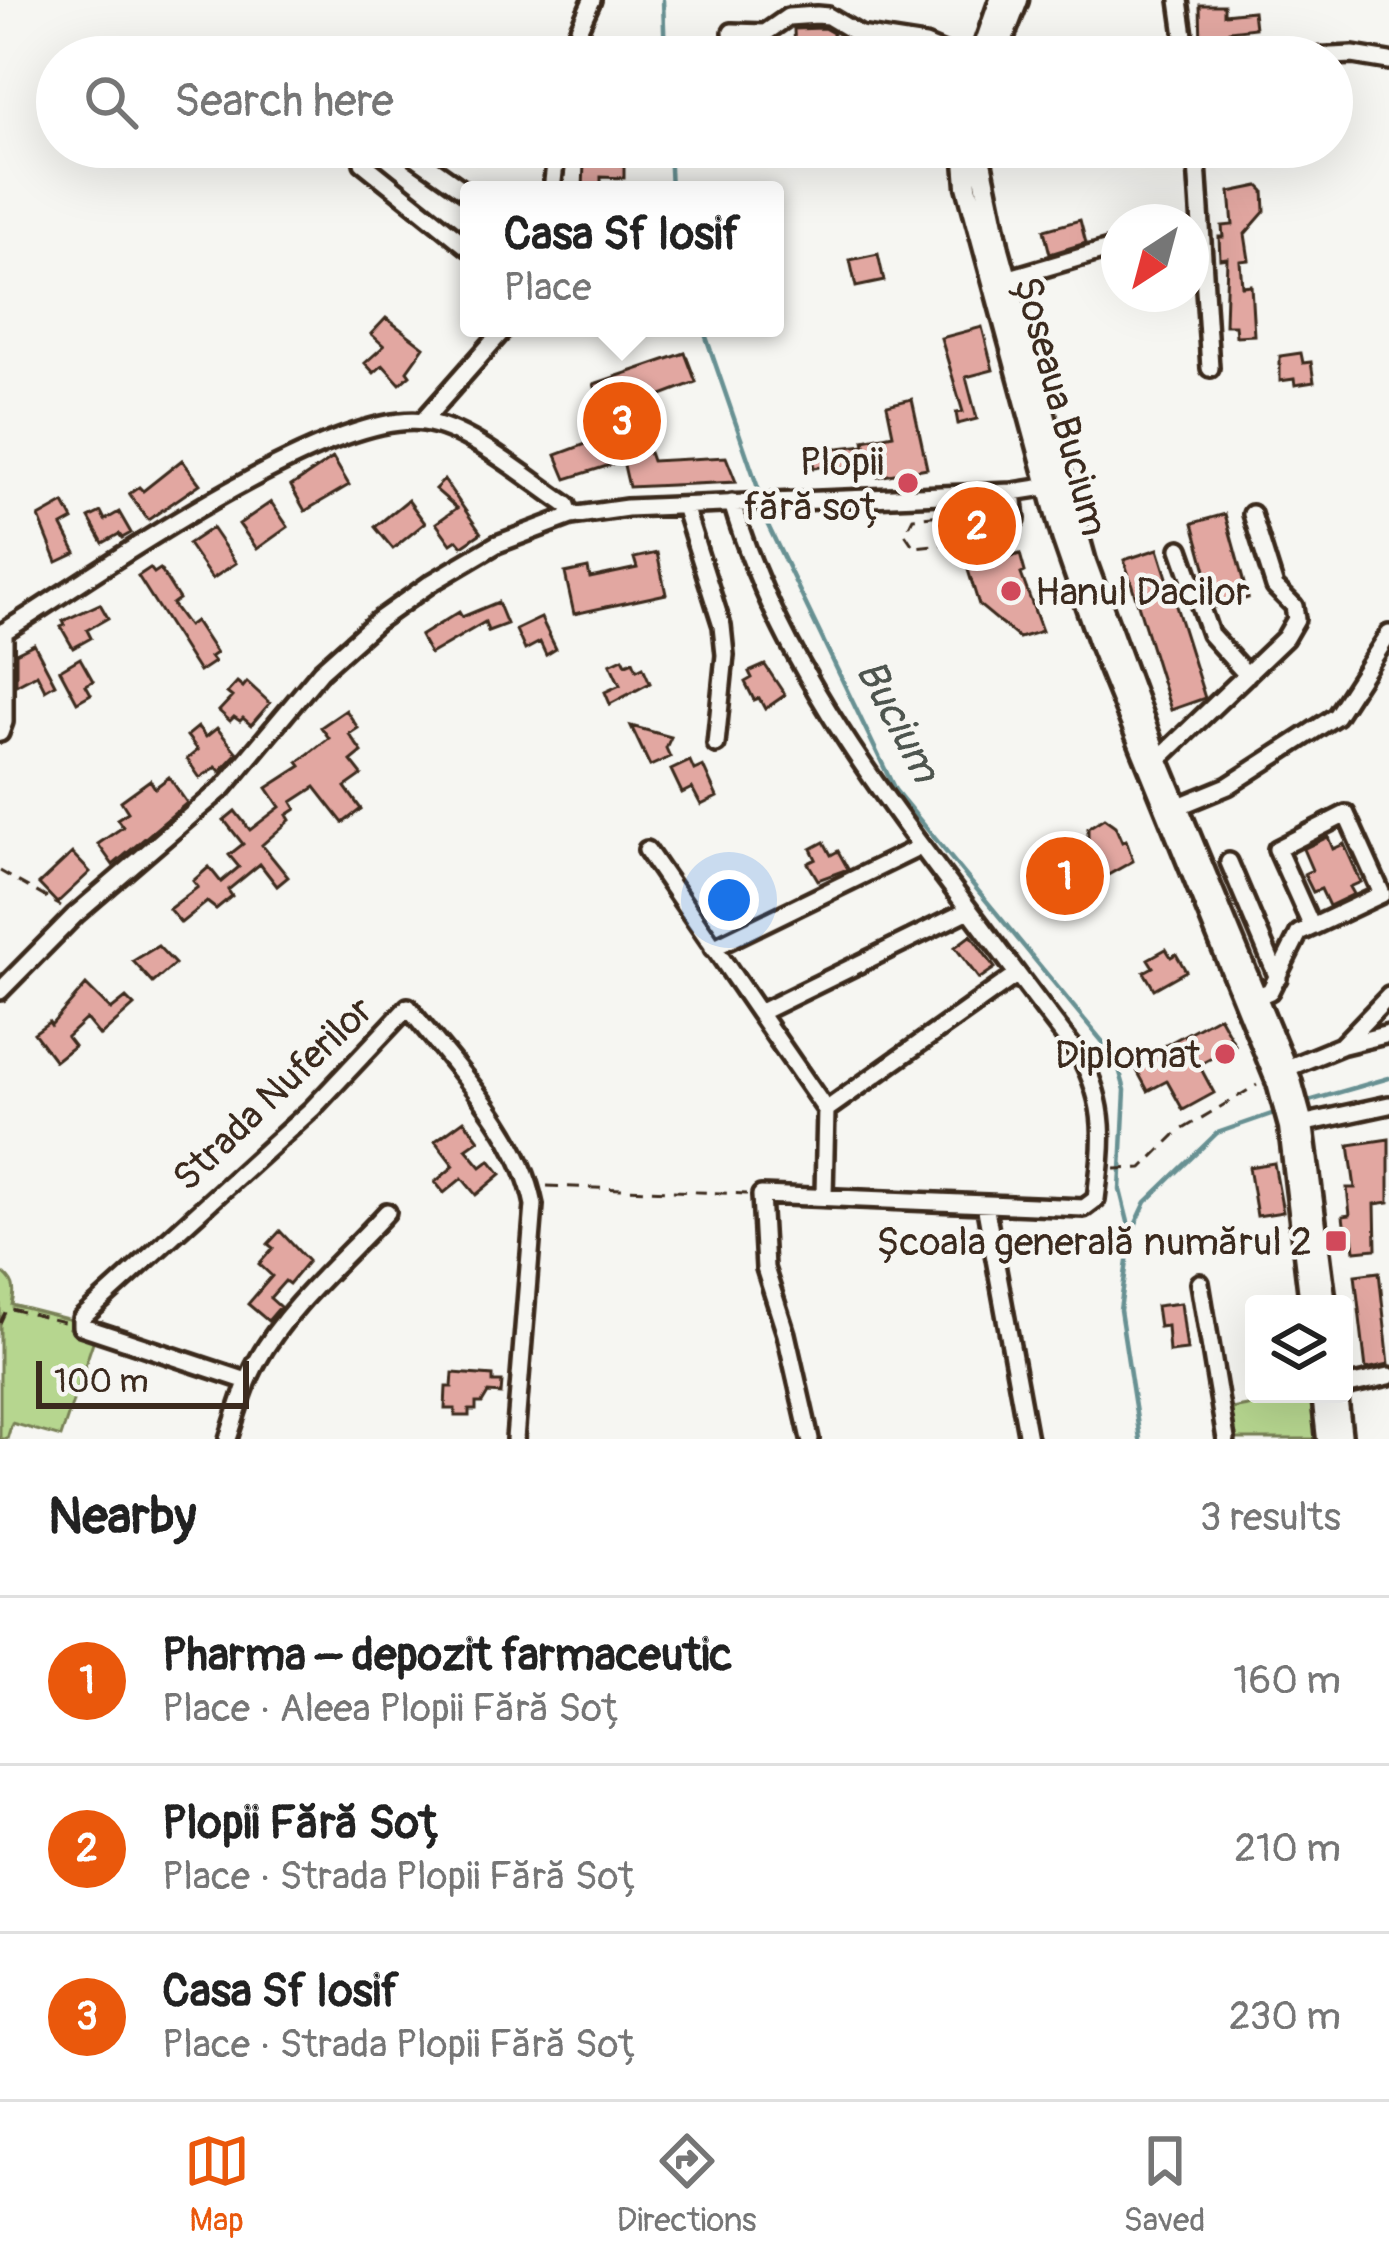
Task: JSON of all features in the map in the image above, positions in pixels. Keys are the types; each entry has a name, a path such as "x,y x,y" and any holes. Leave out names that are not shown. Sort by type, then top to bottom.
{"main road":[{"path":"987,36 1000,0"},
{"path":"1004,36 1018,0"},
{"name":"Șoseaua Bucium","path":"966,168 1099,644 1281,1076"},
{"name":"Șoseaua Bucium","path":"981,168 1000,281"},
{"name":"Șoseaua Bucium","path":"1172,810 1256,997 1281,1076 1295,1123 1324,1295"},
{"name":"Șoseaua Bucium","path":"1295,1123 1309,1295"},
{"path":"1323,1403 1327,1439"},
{"path":"1337,1403 1342,1439"}],"street":[{"path":"576,36 592,0"},
{"path":"1179,0 1184,36"},
{"path":"732,36 732,32 765,33 788,16 818,15 866,36"},
{"path":"1353,56 1389,61"},
{"path":"369,168 460,241"},
{"path":"432,168 460,188"},
{"path":"1196,168 1197,204"},
{"path":"1000,281 1101,251"},
{"path":"1205,312 1210,368"},
{"path":"422,422 497,337"},
{"path":"0,733 4,722 2,632 222,496 323,442 385,425 422,422 449,429 567,505 571,516"},
{"path":"0,991 76,915 224,787 343,648 430,583 497,544 571,516 1056,486"},
{"path":"991,522 1016,519 1013,492"},
{"path":"732,503 745,547 777,616 852,753 1080,1056 1097,1086 1102,1113 1096,1199 1084,1208 760,1195 765,1268 810,1439"},
{"path":"684,506 722,626 725,655 716,744"},
{"path":"1150,758 1166,752 1286,638 1296,619 1294,607 1275,587 1252,514"},
{"path":"1180,549 1210,634 1247,675"},
{"path":"1172,810 1270,762 1336,716 1389,634"},
{"path":"1256,997 1270,991 1299,933 1312,927 1382,894 1346,814 1277,849 1312,927"},
{"path":"713,948 920,847"},
{"path":"647,850 826,1110 824,1194"},
{"path":"1228,862 1278,978"},
{"path":"759,1013 969,910"},
{"path":"826,1110 1016,975"},
{"path":"1341,1046 1389,996"},
{"name":"Strada Nuferilor","path":"81,1327 81,1319 312,1109 408,1007 503,1131 530,1185 534,1205 515,1439"},
{"path":"1281,1076 1341,1046 1389,1034"},
{"path":"1295,1123 1389,1106"},
{"path":"985,1204 1028,1439"},
{"path":"228,1439 247,1382 281,1327 387,1212"},
{"path":"1200,1283 1226,1439"},
{"path":"81,1327 247,1382"},
{"path":"1353,1384 1389,1376"}],"path":[{"path":"970,512 991,522 974,541 914,547 905,534 913,518 970,512"},
{"path":"0,871 76,915"},
{"path":"1108,1169 1138,1169 1178,1132 1281,1076"},
{"path":"530,1185 760,1195"},
{"path":"0,1323 7,1308 81,1327"}],"green space":[{"path":"0,1271 13,1285 12,1305 72,1320 70,1328 95,1336 61,1437 12,1423 7,1439 0,1439"},
{"path":"1264,1403 1314,1403 1317,1439 1234,1439 1226,1410"}],"building":[{"path":"1200,5 1224,5 1224,14 1253,11 1255,28 1229,31 1229,36 1201,36"},
{"path":"824,28 833,36 794,36 794,29"},
{"path":"584,168 624,168 624,178 583,181"},
{"path":"1259,186 1264,191 1265,211 1245,234 1249,260 1240,261 1242,286 1251,285 1254,335 1236,336 1235,325 1225,325 1227,258 1220,259 1219,237 1223,237 1222,226 1233,225 1230,192"},
{"path":"1080,220 1086,243 1050,254 1044,230"},
{"path":"878,254 884,281 856,287 850,260"},
{"path":"386,318 424,347 400,384 383,365 374,373 365,363 384,346 371,334"},
{"path":"982,327 993,370 966,377 977,419 958,424 956,413 963,412 941,338"},
{"path":"685,353 696,382 633,406 652,461 726,457 736,482 629,487 623,461 566,479 556,455 610,435 594,384"},
{"path":"1301,353 1303,363 1311,362 1314,382 1280,381 1280,356"},
{"path":"912,399 927,468 878,477 876,471 859,474 857,466 833,471 832,465 814,468 811,451 865,445 864,440 893,434 887,405"},
{"path":"333,458 349,485 305,511 291,486"},
{"path":"182,460 200,484 148,520 129,494 139,487 143,491"},
{"path":"444,480 481,533 462,546 457,540 451,544 436,523 457,508 435,489"},
{"path":"408,500 425,523 393,549 375,527"},
{"path":"271,502 288,527 257,549 239,524"},
{"path":"64,503 73,520 62,526 76,553 57,562 39,517"},
{"path":"101,512 105,520 119,512 131,533 103,543 89,518"},
{"path":"1225,514 1248,598 1216,607 1193,523"},
{"path":"212,528 236,563 212,579 188,544"},
{"path":"1158,549 1205,698 1171,710 1124,560"},
{"path":"657,553 666,594 574,614 565,573 588,568 590,578 637,568 634,558"},
{"path":"1020,554 1025,572 1021,574 1042,631 1019,638 979,605 968,570"},
{"path":"150,568 154,573 160,569 179,599 172,604 188,626 195,621 216,653 210,657 214,662 199,672 138,576"},
{"path":"498,602 507,624 488,631 485,622 430,654 420,636 459,612 462,617"},
{"path":"100,604 108,618 87,630 91,638 73,648 61,627 63,621"},
{"path":"541,618 556,649 546,655 540,642 525,650 516,630"},
{"path":"34,644 55,684 45,690 37,674 16,685 16,653"},
{"path":"80,658 93,681 86,685 91,694 77,702 60,670"},
{"path":"623,658 626,664 633,661 637,670 643,667 650,683 610,704 605,692 620,685 610,664"},
{"path":"765,665 785,695 765,709 745,682 752,678 749,672"},
{"path":"237,682 243,687 247,682 270,703 251,725 243,718 230,721 219,711 232,697 227,693"},
{"path":"346,710 358,728 349,734 362,752 351,761 362,775 345,787 361,809 343,823 315,787 292,802 296,809 287,815 290,820 262,845 288,877 277,886 260,864 228,890 232,896 216,909 207,902 181,923 169,909 198,887 193,881 209,867 221,882 239,867 229,855 243,844 224,820 235,811 250,830 280,807 267,788 301,766 298,762 329,738 321,727"},
{"path":"631,726 671,737 666,748 670,757 650,766"},
{"path":"198,727 206,737 217,728 237,753 220,771 216,767 200,778 187,759 198,750 187,736"},
{"path":"690,761 694,770 703,766 717,797 701,805 692,788 682,793 671,770"},
{"path":"169,777 187,803 113,865 98,844 123,827 117,819 128,812 121,801 150,780 155,788"},
{"path":"1104,818 1115,826 1122,842 1126,840 1133,861 1047,909 1028,875 1088,841 1088,828"},
{"path":"1328,837 1333,849 1344,844 1361,882 1350,887 1354,894 1329,906 1321,889 1313,892 1304,874 1312,870 1303,849"},
{"path":"824,842 831,855 838,851 848,869 818,880 808,863 816,859 811,849"},
{"path":"72,853 90,872 57,903 39,884"},
{"path":"971,935 995,968 979,979 955,947"},
{"path":"158,946 175,964 153,983 133,961"},
{"path":"1166,949 1171,957 1176,954 1186,971 1154,989 1144,972 1153,967 1148,959"},
{"path":"86,985 111,1010 126,998 134,1006 100,1036 86,1019 67,1037 74,1046 55,1061 34,1033 51,1025"},
{"path":"1219,1016 1235,1045 1199,1065 1214,1093 1183,1110 1167,1081 1148,1091 1133,1063"},
{"path":"464,1120 479,1140 466,1149 481,1167 490,1160 501,1174 476,1195 462,1178 444,1193 435,1182 454,1166 435,1141"},
{"path":"1389,1139 1389,1202 1375,1204 1376,1249 1355,1251 1353,1232 1345,1232 1343,1216 1350,1215 1347,1188 1355,1188 1349,1145"},
{"path":"1274,1163 1283,1212 1257,1216 1249,1167"},
{"path":"280,1231 308,1261 270,1298 280,1307 268,1321 248,1304 272,1276 259,1264"},
{"path":"1379,1272 1389,1364 1366,1369 1355,1275"},
{"path":"1181,1303 1187,1350 1169,1352 1167,1326 1159,1327 1156,1306"},
{"path":"453,1373 493,1376 493,1382 502,1382 501,1394 488,1393 482,1403 476,1403 476,1410 469,1410 469,1416 455,1416 455,1409 445,1409 446,1387 452,1387"}],"waterway":[{"name":"Bucium","path":"663,0 664,36"},
{"name":"Bucium","path":"670,168 671,181"},
{"name":"Bucium","path":"706,337 763,515 895,790 1116,1058 1125,1090 1120,1190 1131,1234"},
{"path":"1302,1103 1389,1078"},
{"name":"Bucium","path":"1140,1439 1120,1310 1131,1234 1146,1202 1217,1133 1280,1111"}],"place":[{"name":"Casa Sf Iosif","path":"622,421"},
{"name":"Plopii fără soț","path":"908,483"},
{"name":"Plopii Fără Soț","path":"977,526"},
{"name":"Hanul Dacilor","path":"1011,591"},
{"name":"Pharma – depozit farmaceutic","path":"1065,876"},
{"name":"Diplomat","path":"1225,1054"},
{"name":"Școala generală numărul 2","path":"1336,1241"}]}
